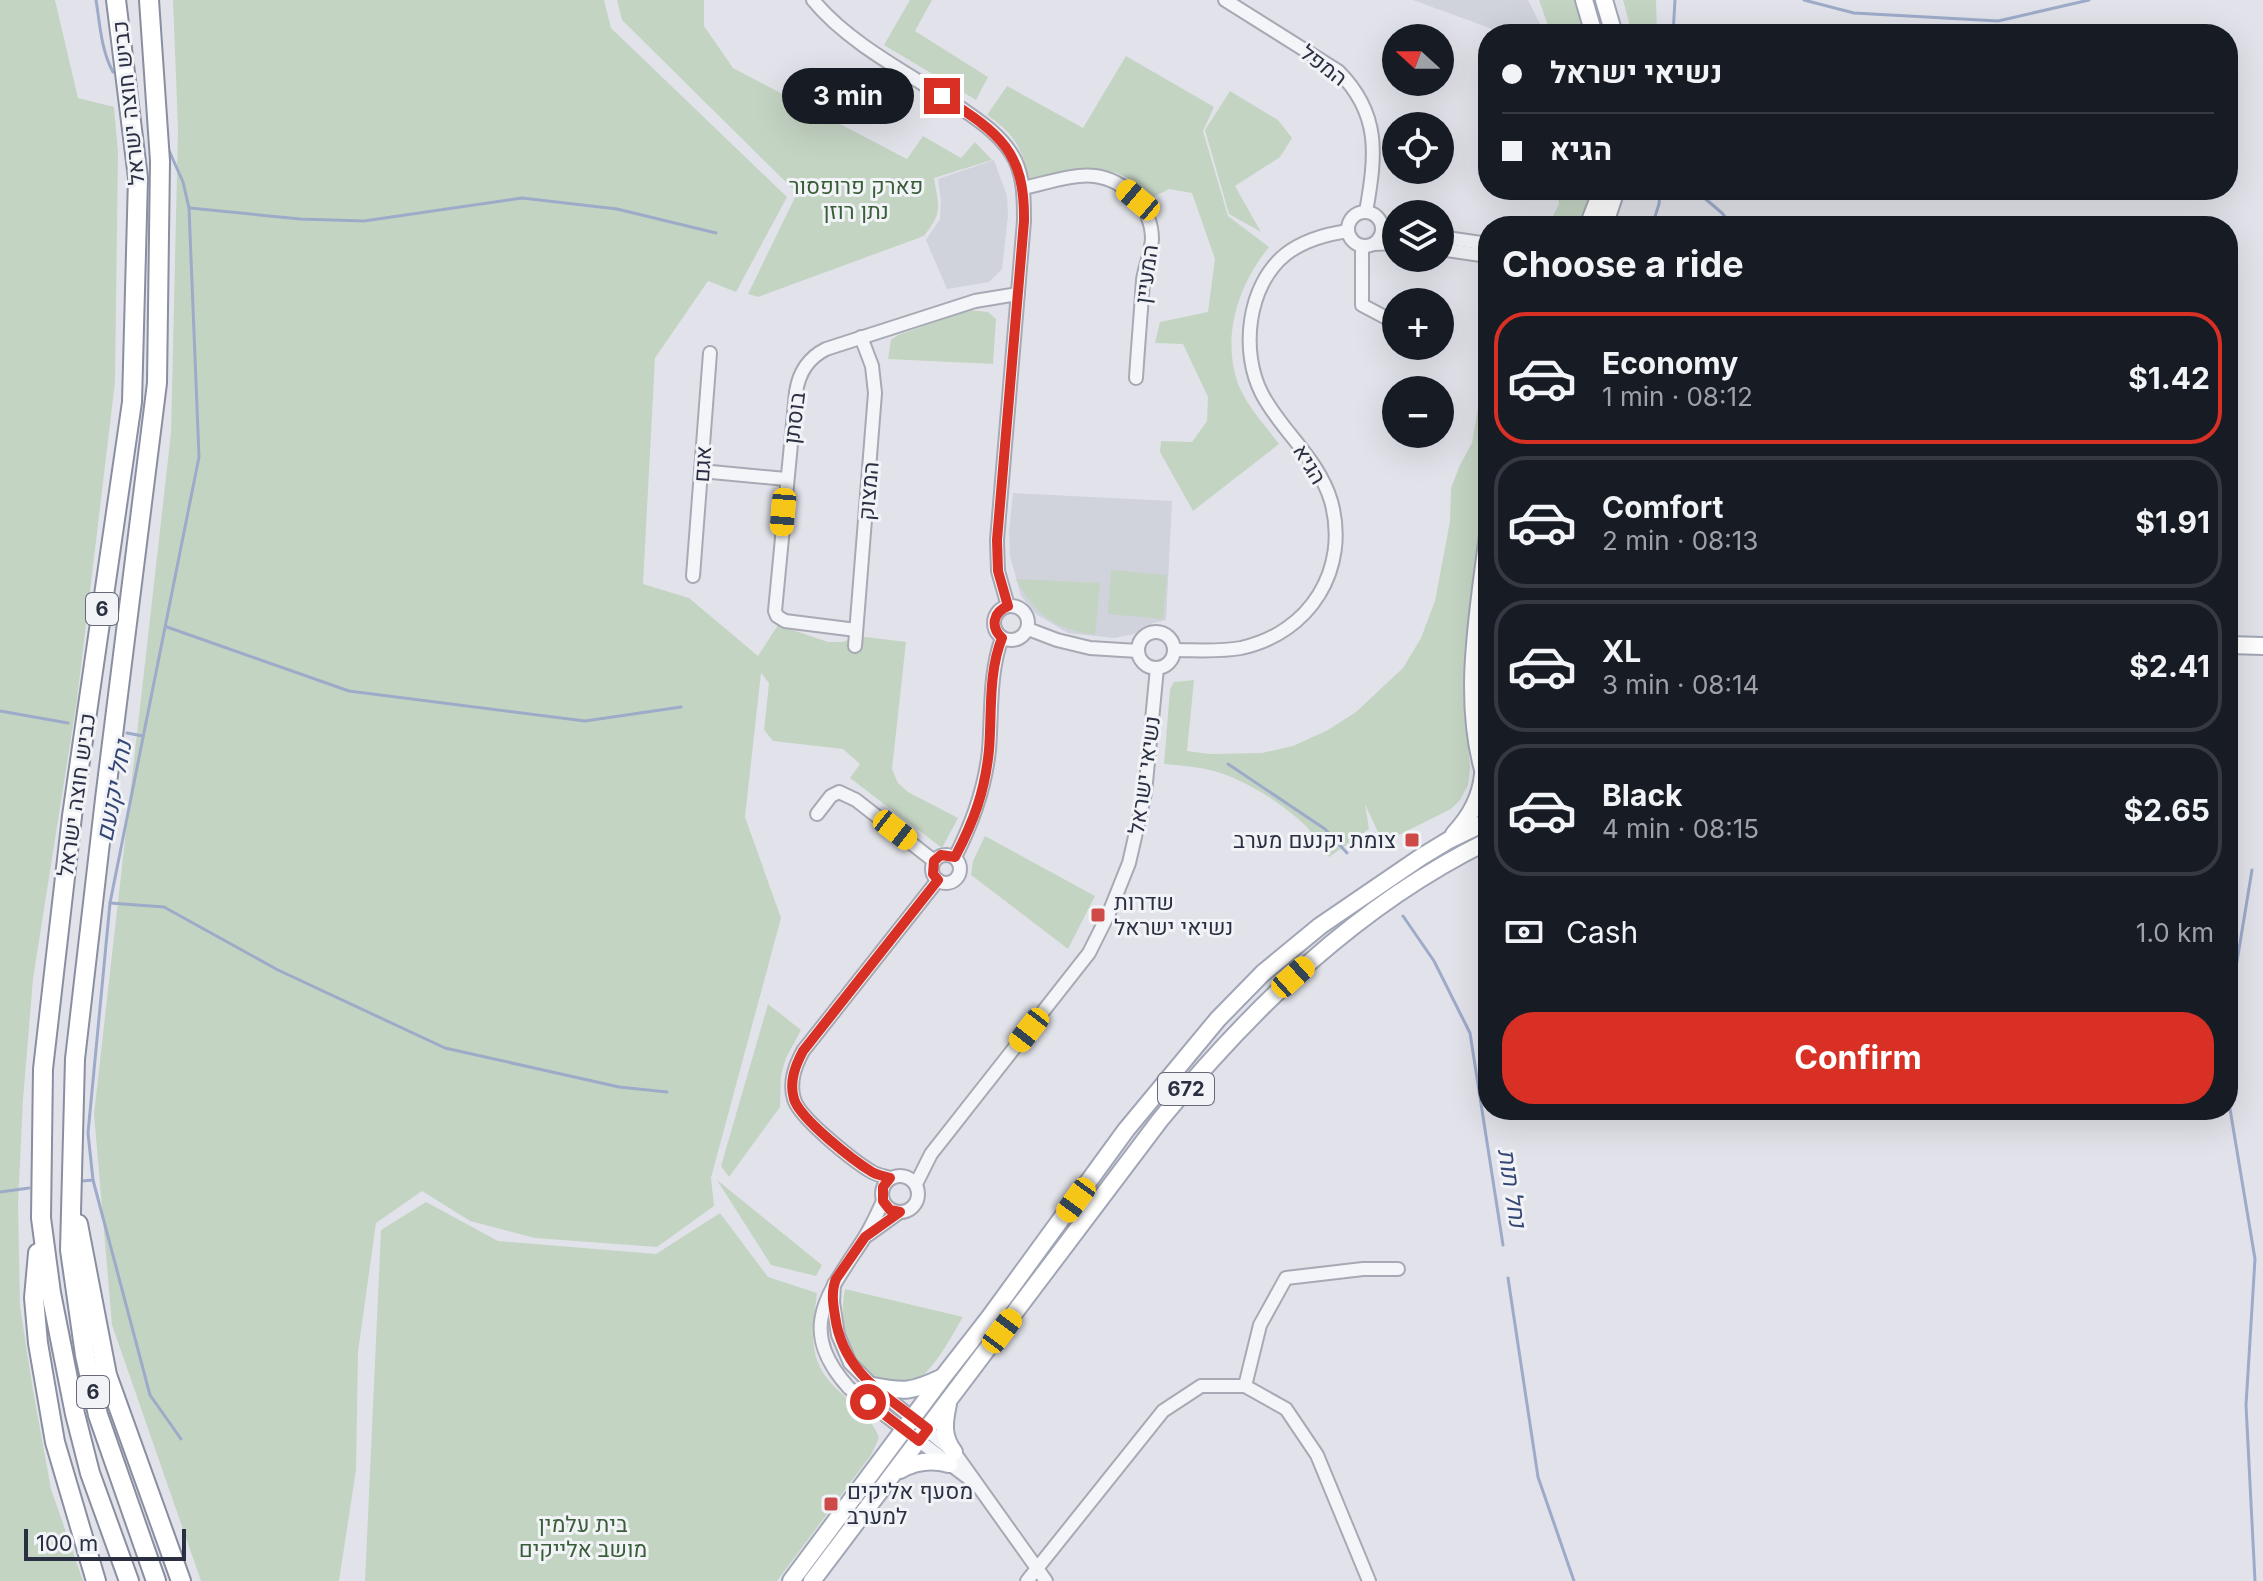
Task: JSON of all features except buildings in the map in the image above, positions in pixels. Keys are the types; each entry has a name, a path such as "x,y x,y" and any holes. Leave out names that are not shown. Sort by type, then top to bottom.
{"highway":[{"name":"כביש חוצה ישראל","path":"116,0 138,178 132,402 72,816 43,1069 41,1218 51,1293 75,1414 90,1473 129,1581"},
{"name":"כביש חוצה ישראל","path":"149,0 160,161 157,383 75,1059 70,1250 98,1415 156,1581"},
{"path":"73,1194 107,1375 181,1581"},
{"path":"41,1218 34,1298 38,1343 55,1442 96,1581"}],"main road":[{"path":"1584,0 1591,24"},
{"path":"1604,0 1611,24"},
{"path":"1478,629 1474,667 1478,742"},
{"path":"2238,645 2263,646"},
{"path":"1449,840 1473,810 1478,796"},
{"name":"672","path":"791,1581 1126,1130 1218,1019 1263,973 1320,926 1401,869 1478,826"},
{"name":"672","path":"812,1581 1160,1120 1199,1073 1277,992 1336,940 1433,871 1478,846"},
{"path":"873,1386 908,1390 943,1377"},
{"path":"895,1473 916,1463 952,1458 944,1431 949,1402"}],"street":[{"path":"813,0 853,37 993,133 1015,161 1023,188 1024,221 997,540 998,571 1008,606"},
{"name":"המפל","path":"1225,0 1338,71 1361,99 1373,145 1366,212"},
{"name":"המעיין","path":"1023,188 1095,176 1124,188 1146,211 1152,236 1144,274 1136,378"},
{"path":"1382,222 1374,214 1358,214 1352,218 1348,231 1352,241 1382,244"},
{"path":"1379,220 1382,233 1368,245 1362,305 1382,316"},
{"name":"הגיא","path":"1174,650 1240,648 1267,640 1291,626 1311,608 1325,585 1334,559 1336,530 1330,500 1317,469 1273,412 1258,386 1250,354 1250,328 1256,299 1263,284 1286,254 1306,243 1348,231"},
{"path":"1454,239 1478,243"},
{"path":"1454,251 1478,255"},
{"name":"בוסתן","path":"856,630 785,621 776,614 774,604 786,479 801,372 821,351 975,301 1018,294"},
{"name":"המצוק","path":"855,646 875,393 872,366 861,337"},
{"name":"אגם","path":"693,576 710,353"},
{"path":"701,471 786,479"},
{"path":"1008,606 1018,607 1026,614 1028,629 1017,639 1002,638 994,623 998,612 1008,606"},
{"path":"1028,629 1077,646 1138,651"},
{"path":"1153,632 1165,634 1173,643 1174,650 1167,665 1157,668 1151,668 1142,661 1138,651 1142,639 1153,632"},
{"path":"955,857 971,827 984,784 994,670 1002,638"},
{"name":"נשיאי ישראל","path":"865,1237 916,1203 916,1184 931,1154 1089,953 1129,863 1145,793 1157,668"},
{"path":"817,814 831,796 839,792 856,800 934,861"},
{"path":"941,855 955,857 961,868 958,877 946,883 938,880 933,874 934,861 941,855"},
{"path":"916,1184 912,1179 872,1172 805,1117 794,1100 793,1077 803,1051 938,880"},
{"name":"נשיאי ישראל","path":"909,1424 849,1388 833,1371 820,1333 821,1319 834,1284 865,1237 882,1196 895,1177 931,1154"},
{"path":"872,1172 890,1210 900,1212"},
{"path":"1245,1386 1260,1325 1286,1278 1363,1269 1398,1269"},
{"path":"834,1284 835,1317 842,1348 850,1363 909,1424 952,1458 974,1481 1046,1581"},
{"path":"1027,1581 1163,1411 1201,1386 1245,1386 1286,1409 1317,1455 1369,1581"}],"shaded area":[{"path":"1413,0 1528,0 1540,24 1479,24"},
{"path":"994,160 1007,196 1002,269 989,282 947,289 926,240 940,219 938,179"},
{"path":"1013,493 1172,501 1166,620 1153,623 1134,634 1115,638 1068,633 1036,614 1021,596 1010,556"}],"green space":[{"path":"0,0 55,0 78,98 114,107 118,152 115,382 77,700 33,979 18,1204 20,1306 33,1390 51,1489 83,1581 0,1581"},
{"path":"173,0 604,0 611,28 787,197 736,292 708,281 655,358 643,584 689,598 758,656 778,625 828,642 843,642 858,636 906,642 892,769 898,783 908,792 958,818 942,848 850,778 860,764 843,749 773,741 764,730 769,683 761,673 745,817 781,918 711,1178 714,1206 657,1247 535,1238 470,1221 422,1191 376,1223 358,1352 356,1470 339,1581 201,1581 112,1325 94,1114 171,433 178,129"},
{"name":"פארק פרופסור נתן רוזן","path":"617,0 704,0 704,26 733,68 907,159 923,136 961,158 975,142 992,160 934,178 937,215 924,236 758,297 748,294 797,193 622,20"},
{"path":"910,0 932,0 915,31 988,77 976,100 884,45"},
{"path":"1539,0 1579,0 1586,24 1547,24"},
{"path":"1623,0 1656,0 1657,24 1629,24"},
{"path":"1126,56 1214,107 1203,131 1228,216 1269,247 1242,293 1231,345 1241,390 1279,444 1193,511 1160,452 1161,441 1192,442 1207,421 1208,397 1183,344 1155,343 1160,322 1208,312 1215,259 1192,193 1169,189 1150,199 1137,185 1109,171 1079,171 1029,181 1016,143 987,115 1007,86 1083,128"},
{"path":"1230,91 1278,120 1292,138 1280,157 1235,186 1261,232 1229,214 1205,130"},
{"path":"1558,200 1588,200 1582,216 1553,216"},
{"path":"969,310 988,312 996,319 993,364 888,359 891,340 898,335"},
{"path":"1478,408 1478,588 1465,710 1470,768 1468,785 1460,800 1451,809 1383,843 1365,804 1369,829 1329,857 1306,826 1251,786 1214,771 1164,764 1170,689 1174,682 1194,680 1187,751 1209,754 1262,753 1293,746 1328,730 1356,712 1403,668 1421,638 1435,601 1450,521 1451,488 1472,443"},
{"path":"1111,570 1167,575 1163,619 1108,614"},
{"path":"1016,579 1100,583 1095,635 1068,629 1048,618 1031,602"},
{"path":"985,836 1095,896 1068,949 971,875 973,861"},
{"path":"768,1004 801,1030 781,1075 780,1107 729,1177 721,1166"},
{"path":"717,1180 822,1265 816,1276 771,1265"},
{"name":"בית עלמין מושב אלייקים","path":"426,1202 498,1241 656,1254 720,1213 768,1277 817,1293 813,1339 819,1364 835,1387 874,1426 879,1438 871,1455 777,1581 365,1581 381,1230"},
{"path":"845,1289 963,1317 925,1373 910,1382 883,1381 866,1372 847,1340 843,1314"}],"waterway":[{"name":"נחל יקנעם","path":"96,0 103,46 113,72"},
{"path":"1674,24 1675,0"},
{"path":"1804,0 1854,13 1998,21 2089,0"},
{"name":"נחל יקנעם","path":"167,146 183,182 189,208 199,457 110,903 88,1133 93,1180 150,1395 181,1439"},
{"path":"190,208 300,219 364,221 522,198 617,209 716,233"},
{"path":"1655,216 1659,200"},
{"path":"1707,200 1724,216"},
{"path":"167,627 349,691 585,721 681,707"},
{"path":"0,711 68,723"},
{"path":"127,733 143,736"},
{"name":"נחל תות","path":"1228,764 1325,829 1347,853"},
{"path":"2238,955 2252,870"},
{"path":"110,903 164,907 278,970 445,1048 619,1087 667,1092"},
{"name":"נחל תות","path":"1403,916 1434,961 1470,1033 1478,1084"},
{"name":"נחל תות","path":"1484,1120 1503,1245"},
{"path":"2232,1120 2255,1259 2246,1405 2255,1581"},
{"path":"82,1181 93,1180"},
{"path":"0,1192 29,1188"},
{"name":"נחל תות","path":"1508,1278 1538,1477 1574,1581"}],"place":[{"name":"צומת יקנעם מערב","path":"1412,840"},
{"name":"שדרות נשיאי ישראל","path":"1098,915"},
{"name":"מסעף אליקים למערב","path":"831,1504"}],"route":[{"path":"868,1402 919,1441 928,1429 873,1386 850,1363 838,1335 833,1302 836,1279 865,1237 900,1212 890,1210 883,1201 883,1187 890,1178 872,1172 817,1129 799,1110 794,1100 793,1077 803,1051 938,880 933,874 934,861 941,855 955,857 971,827 984,784 994,670 1002,638 995,629 995,617 1008,606 998,571 997,540 1024,195 1015,161 1003,142 982,123 942,96"}]}
